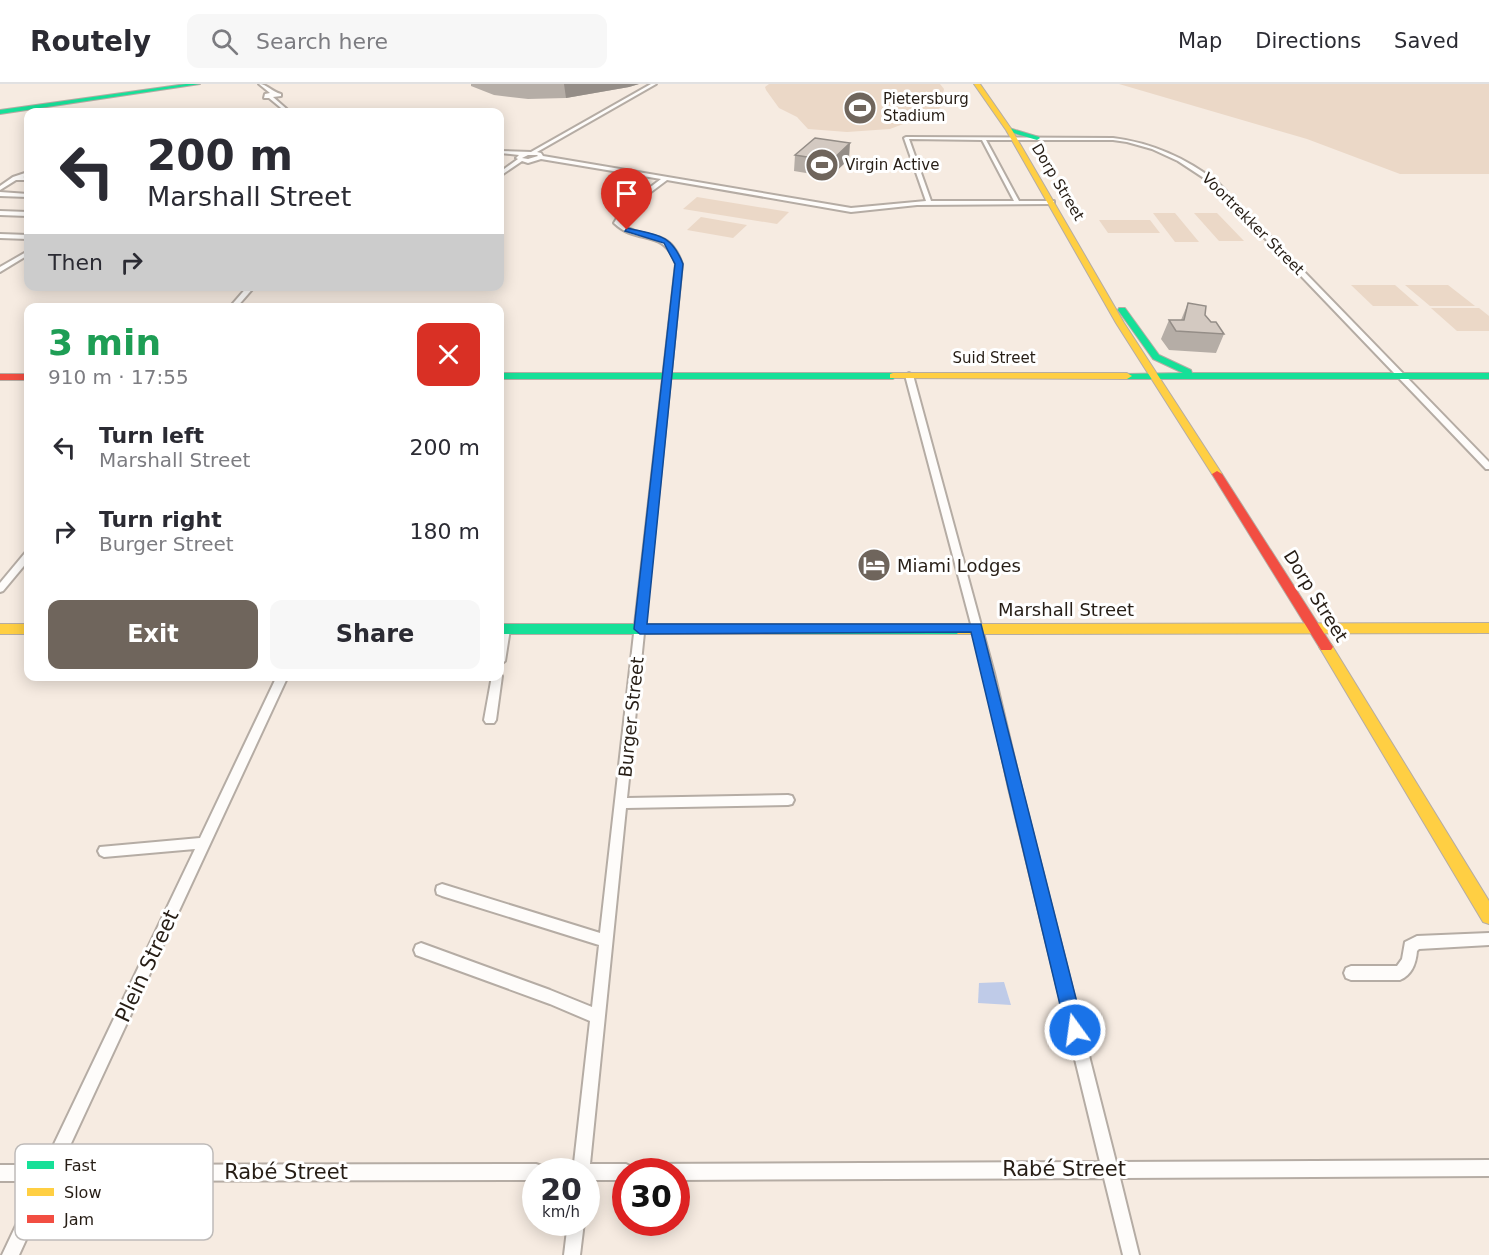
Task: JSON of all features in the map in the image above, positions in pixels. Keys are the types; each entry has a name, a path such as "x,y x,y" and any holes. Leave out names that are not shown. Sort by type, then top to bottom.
{"street":[{"path":"28,108 196,84"},
{"path":"261,84 284,108"},
{"path":"506,170 521,157 549,145 654,84"},
{"name":"Dorp Street","path":"977,84 1011,134 1052,202 1120,323 1314,627 1489,916"},
{"path":"0,112 24,109"},
{"path":"929,203 906,138 983,138 1011,134 1037,138"},
{"path":"983,138 1017,202"},
{"name":"Voortrekker Street","path":"1037,138 1129,141 1170,155 1206,175 1489,467"},
{"path":"506,170 531,161 549,145"},
{"path":"504,153 531,161 565,163 665,178 851,210 929,203 1052,202"},
{"path":"532,153 565,163"},
{"path":"0,188 24,175"},
{"path":"15,178 24,179"},
{"name":"Burger Street","path":"583,1158 679,264 670,244 663,239 627,230 617,223 625,210 665,178"},
{"path":"0,194 24,196"},
{"path":"0,213 24,214"},
{"path":"0,236 24,237"},
{"path":"0,270 24,256"},
{"path":"0,261 24,259"},
{"path":"237,303 247,291"},
{"name":"Dorp Street","path":"1108,298 1126,315 1156,357 1194,374"},
{"name":"Suid Street","path":"504,376 1194,374 1489,376"},
{"path":"909,375 976,627 1131,1255"},
{"path":"0,377 24,377"},
{"path":"0,589 24,560"},
{"name":"Marshall Street","path":"504,629 1489,628"},
{"path":"0,629 24,629"},
{"name":"Plein Street","path":"63,1144 281,681"},
{"path":"490,720 496,681"},
{"path":"621,803 788,800"},
{"path":"104,851 205,843"},
{"path":"442,890 606,941"},
{"path":"1350,974 1400,973 1409,962 1410,946 1417,943 1489,939"},
{"path":"421,950 550,996 598,1017"},
{"name":"Rabé Street","path":"690,1172 1489,1168"},
{"name":"Rabé Street","path":"213,1173 522,1172"},
{"path":"572,1255 574,1236"},
{"name":"Plein Street","path":"10,1255 17,1240"}],"shaded area":[{"name":"Pietersburg Stadium","path":"769,84 940,84 944,89 942,98 946,99 940,108 927,115 890,129 847,132 808,129 797,117 779,108 766,90 765,87"},
{"path":"1119,84 1489,84 1489,174 1400,174 1307,139"},
{"path":"697,197 789,212 777,224 683,209"},
{"path":"1153,213 1175,213 1199,242 1175,242"},
{"path":"1194,213 1217,213 1244,241 1219,241"},
{"path":"701,217 747,225 733,238 687,230"},
{"path":"1099,220 1150,220 1160,233 1108,233"},
{"path":"1351,285 1395,285 1419,306 1373,306"},
{"path":"1405,285 1448,285 1475,306 1430,306"},
{"path":"1431,308 1479,308 1489,316 1489,331 1457,331"}],"water":[{"path":"1004,982 1011,1005 978,1003 979,983"}],"building":[{"path":"815,138 850,143 831,161 795,155"},
{"path":"1188,303 1206,306 1205,315 1211,322 1216,322 1224,334 1176,331 1169,320 1184,320"}],"traffic: fast":[{"path":"28,108 197,84"},
{"path":"0,112 24,109"},
{"path":"1009,130 1037,138"},
{"path":"1122,310 1156,357 1188,372"},
{"path":"504,376 893,376"},
{"path":"1127,376 1489,376"},
{"path":"504,629 958,629"}],"traffic: slow":[{"path":"977,84 1009,130 1120,323 1217,474"},
{"path":"893,376 1127,376"},
{"path":"958,629 1489,628"},
{"path":"0,629 24,629"},
{"path":"1326,647 1489,916"}],"traffic: jam":[{"path":"0,377 24,377"},
{"path":"1217,474 1326,647"}],"place":[{"name":"Pietersburg Stadium","path":"860,108"},
{"name":"Virgin Active","path":"822,165"},
{"name":"Miami Lodges","path":"874,565"}],"route":[{"path":"627,230 663,239 673,247 679,264 640,629 976,627 1075,1030"}]}
